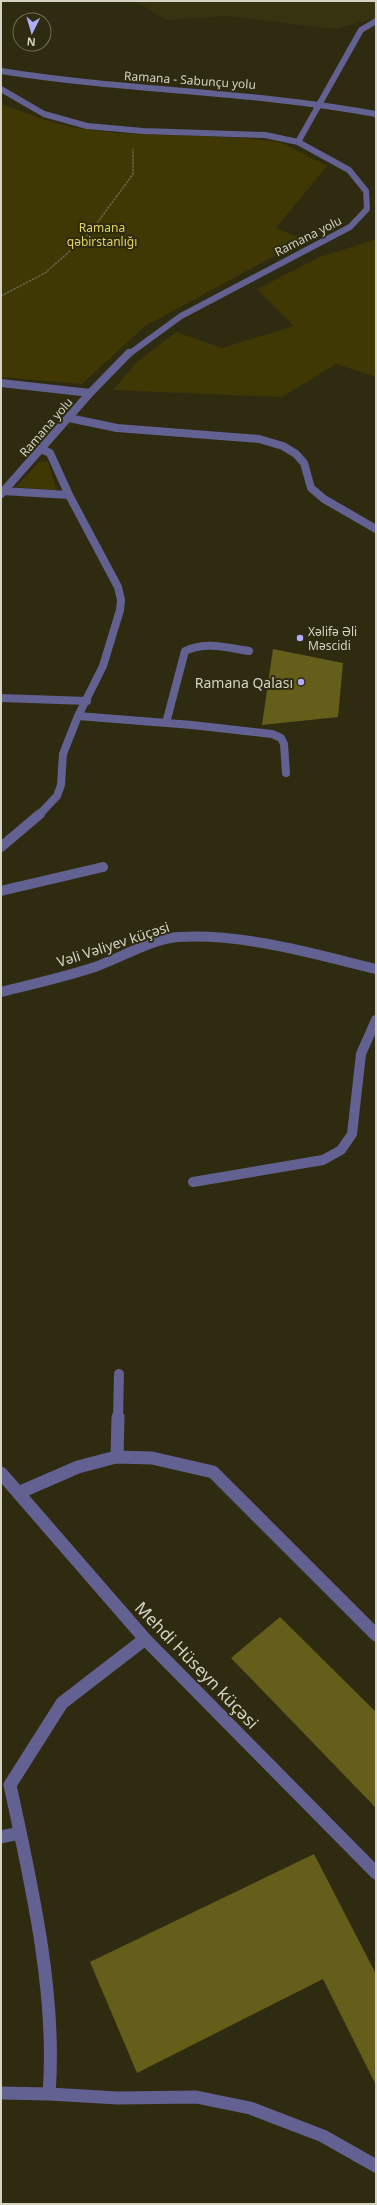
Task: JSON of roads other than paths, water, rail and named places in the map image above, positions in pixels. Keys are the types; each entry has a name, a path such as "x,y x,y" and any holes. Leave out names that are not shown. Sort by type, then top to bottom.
{"street":[{"path":"298,142 318,103 361,30 376,21"},
{"name":"Ramana - Sabunçu yolu","path":"1,71 80,82 245,94 318,103 376,114"},
{"name":"Ramana yolu","path":"1,89 44,114 67,121 115,129 252,134 282,137 298,142 349,170 366,191 368,200 367,209 359,219 344,231 220,294 181,316 131,352 90,392 69,418 2,492"},
{"path":"1,382 90,392"},
{"path":"69,418 117,428 259,438 283,446 296,454 304,463 311,488 324,499 376,529"},
{"path":"1,847 49,806 57,796 61,785 63,754 78,716 87,701 103,666 121,600 118,587 69,495 50,453 41,449"},
{"path":"2,492 69,495"},
{"path":"166,723 185,651 192,647 204,646 249,651"},
{"path":"1,698 87,701"},
{"path":"78,716 272,734 281,738 284,744 286,773"},
{"path":"1,891 103,867"},
{"name":"Vəli Vəliyev küçəsi","path":"1,992 94,967 165,940 193,936 250,942 294,949 376,969"},
{"path":"193,1182 323,1160 341,1150 352,1134 361,1054 366,1039 376,1020"},
{"path":"117,1457 119,1374"},
{"path":"18,1492 83,1465 117,1457 181,1462 213,1472 376,1635"},
{"name":"Mehdi Hüseyn küçəsi","path":"1,1473 145,1639 376,1873"},
{"path":"49,2094 52,2060 50,2023 34,1908 10,1785 62,1703 145,1639"},
{"path":"1,1837 20,1833"},
{"path":"1,2093 118,2098 196,2098 250,2108 323,2136 376,2166"}],"place":[{"name":"Xəlifə Əli Məscidi","path":"300,638"},
{"name":"Ramana Qalası","path":"301,682"}],"park label":[{"name":"Ramana qəbirstanlığı","path":"102,234"}]}
